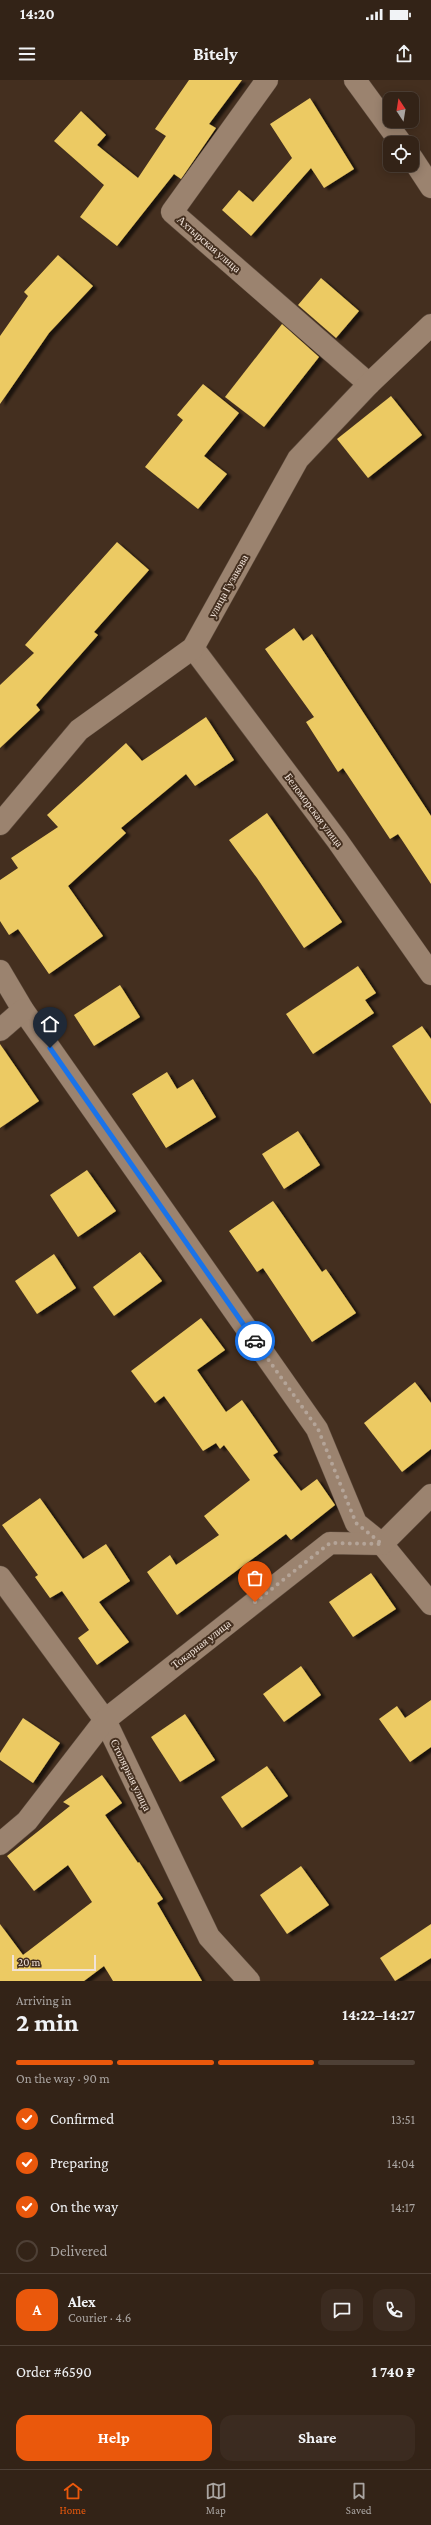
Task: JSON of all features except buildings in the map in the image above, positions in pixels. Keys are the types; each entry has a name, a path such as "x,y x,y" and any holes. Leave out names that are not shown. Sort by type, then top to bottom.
{"street":[{"name":"Ахтырская улица","path":"267,80 172,212 368,384"},
{"path":"354,80 396,136"},
{"path":"419,169 431,188"},
{"name":"улица Гузакова","path":"0,824 79,730 193,648 298,459 368,384 431,325"},
{"name":"Беломорская улица","path":"193,648 337,840 431,974"},
{"path":"0,972 23,1010 318,1429 356,1523 382,1544 431,1604"},
{"path":"0,1030 23,1010"},
{"path":"382,1544 431,1495"},
{"name":"Токарная улица","path":"0,1844 27,1821 105,1720 330,1543 382,1544"},
{"name":"Столярная улица","path":"0,1576 105,1720 209,1937 249,1981"}],"way so far":[{"path":"255,1341 318,1429 356,1523 382,1544 330,1543 255,1602"}],"route":[{"path":"50,1048 255,1341"}]}
